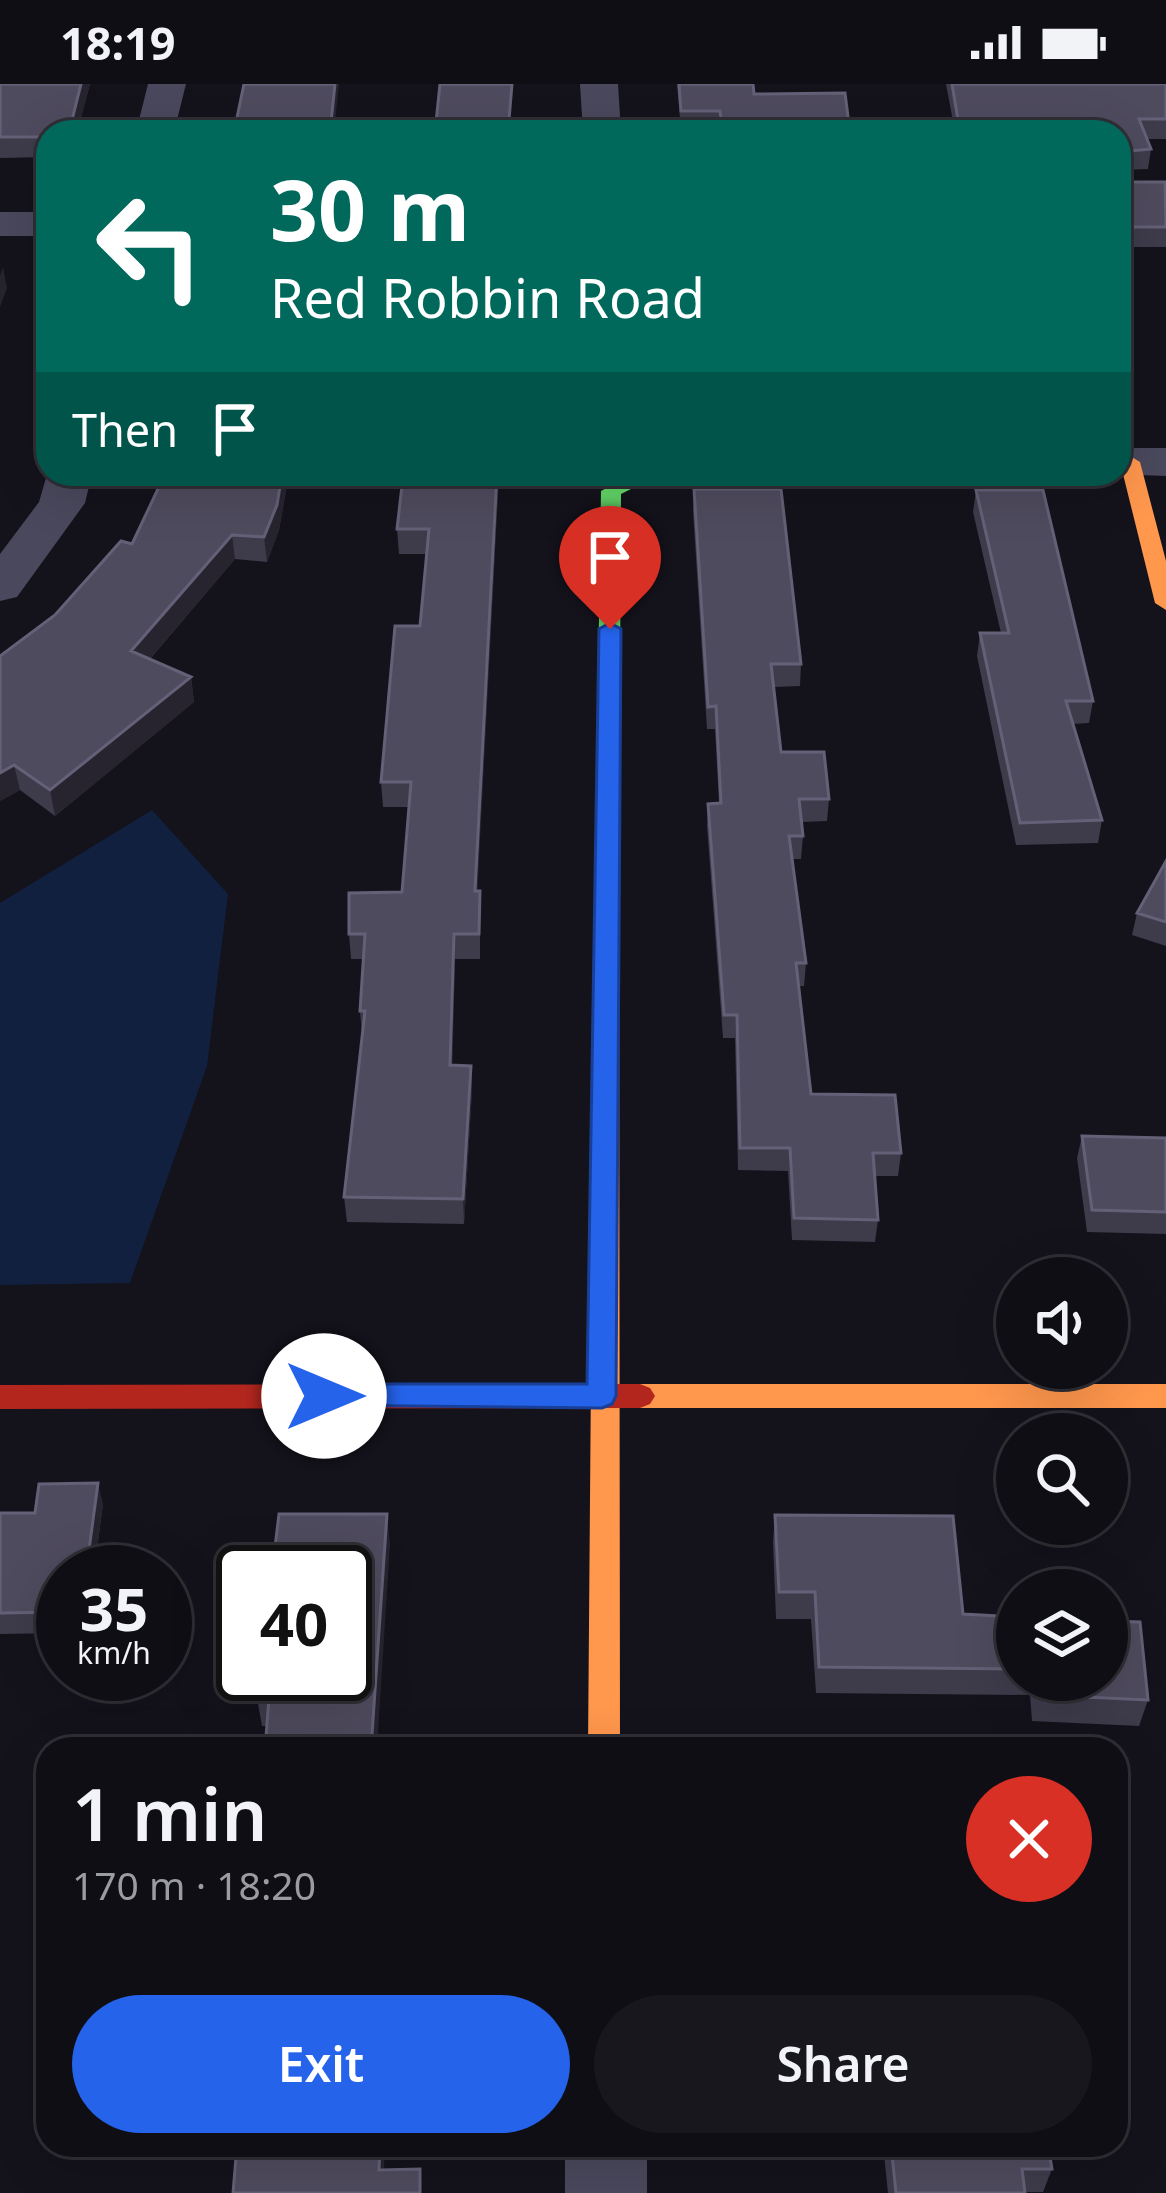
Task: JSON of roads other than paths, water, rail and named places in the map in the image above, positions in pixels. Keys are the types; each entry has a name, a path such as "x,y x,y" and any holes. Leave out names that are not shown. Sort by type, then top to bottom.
{"street":[{"path":"158,120 167,84"},
{"path":"599,84 601,120"},
{"path":"0,224 36,224"},
{"path":"1138,462 1166,603"},
{"path":"0,587 62,502 66,486"},
{"path":"604,1737 602,1396 611,491 623,486"},
{"path":"0,1397 1166,1396"},
{"path":"606,2157 607,2193"}],"water":[{"path":"152,810 228,894 207,1066 130,1283 0,1285 0,903"}]}
